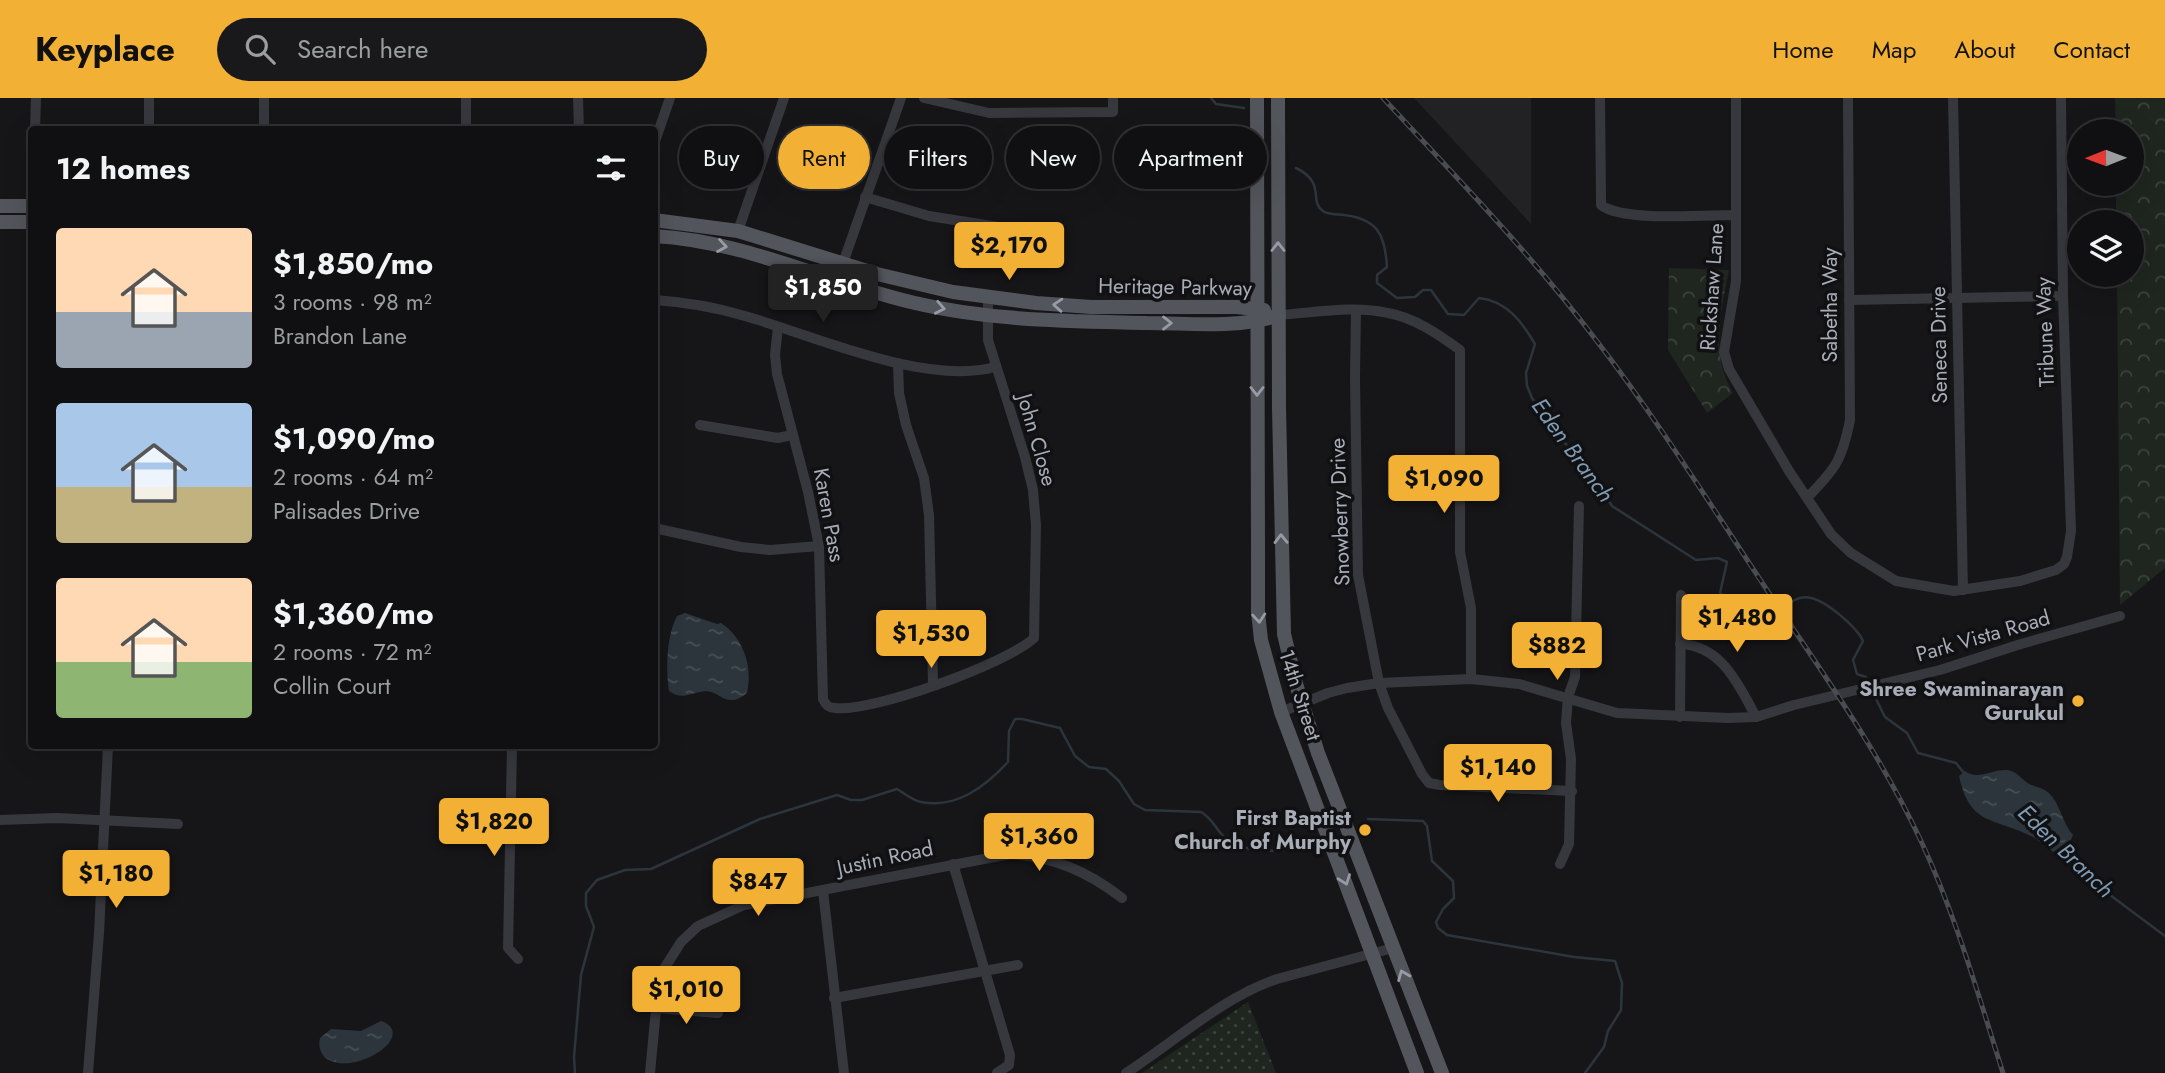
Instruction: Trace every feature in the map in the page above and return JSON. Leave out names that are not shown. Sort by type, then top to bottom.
[{"type":"main road","name":"14th Street","points":[[1257,98],[1258,611],[1262,639],[1281,712],[1417,1073]]},
{"type":"main road","name":"14th Street","points":[[1278,98],[1281,584],[1284,634],[1318,753],[1442,1073]]},
{"type":"main road","points":[[0,206],[28,206]]},
{"type":"main road","name":"Heritage Parkway","points":[[658,220],[738,231],[921,286],[1091,314]]},
{"type":"main road","points":[[0,222],[28,222]]},
{"type":"main road","name":"Heritage Parkway","points":[[658,236],[733,247],[882,295],[948,310],[987,315],[1279,315]]},
{"type":"street","points":[[35,126],[36,98]]},
{"type":"street","points":[[149,98],[149,126]]},
{"type":"street","points":[[264,98],[264,126]]},
{"type":"street","points":[[466,98],[466,126]]},
{"type":"street","points":[[578,98],[579,126]]},
{"type":"street","points":[[658,132],[670,98]]},
{"type":"street","points":[[738,231],[784,98]]},
{"type":"street","points":[[843,263],[901,98]]},
{"type":"street","points":[[923,98],[989,113],[1114,112],[1113,98]]},
{"type":"street","points":[[1600,98],[1601,205],[1608,211],[1639,216],[1736,215]]},
{"type":"street","name":"Rickshaw Lane","points":[[1736,98],[1736,281],[1725,360],[1789,471],[1832,534],[1851,553],[1896,581],[1963,590],[2020,581],[2056,570],[2064,564]]},
{"type":"street","name":"Sabetha Way","points":[[1808,498],[1834,470],[1844,451],[1850,420],[1848,98]]},
{"type":"street","name":"Seneca Drive","points":[[1953,98],[1963,590]]},
{"type":"street","name":"Tribune Way","points":[[2062,98],[2063,296],[2071,531],[2064,564]]},
{"type":"street","points":[[865,197],[929,216],[1018,230]]},
{"type":"street","points":[[1849,300],[2063,296]]},
{"type":"street","name":"John Close","points":[[933,685],[992,664],[1034,638],[1034,490],[988,340],[988,297]]},
{"type":"street","points":[[658,301],[719,309],[898,363],[950,372],[970,372],[995,367]]},
{"type":"street","points":[[1279,315],[1356,310],[1388,313],[1432,329],[1460,350],[1460,552],[1471,608],[1471,679]]},
{"type":"street","name":"Snowberry Drive","points":[[1356,310],[1358,575],[1379,682],[1388,708],[1422,774],[1430,783],[1572,791]]},
{"type":"street","name":"Karen Pass","points":[[778,327],[775,343],[777,374],[819,545],[825,704],[833,709],[864,705],[933,685]]},
{"type":"street","points":[[898,363],[899,393],[923,478],[929,515],[933,685]]},
{"type":"street","points":[[700,425],[778,438],[792,435]]},
{"type":"street","points":[[1560,864],[1569,844],[1572,791],[1566,723],[1575,677],[1579,506]]},
{"type":"street","points":[[658,529],[741,547],[770,550],[819,545]]},
{"type":"street","points":[[1680,716],[1681,595]]},
{"type":"street","name":"Park Vista Road","points":[[1281,712],[1328,693],[1379,682],[1471,679],[1519,684],[1617,713],[1756,717],[1794,705],[1940,670],[2120,616]]},
{"type":"street","points":[[1680,644],[1695,646],[1728,667],[1756,717]]},
{"type":"street","points":[[88,1073],[106,819],[108,749]]},
{"type":"street","points":[[512,749],[508,948],[517,959]]},
{"type":"street","points":[[0,820],[106,819],[178,824]]},
{"type":"street","name":"Justin Road","points":[[650,1073],[658,988],[663,972],[681,942],[698,926],[744,905],[1010,854],[1057,861],[1101,881],[1122,898]]},
{"type":"street","points":[[953,864],[1010,1063],[997,1073]]},
{"type":"street","points":[[823,891],[844,1073]]},
{"type":"street","points":[[1126,1073],[1249,990],[1277,979],[1393,948]]},
{"type":"street","points":[[834,998],[1018,965]]},
{"type":"street","points":[[656,1008],[718,1013]]},
{"type":"shaded area","points":[[1414,98],[1531,98],[1531,224]]},
{"type":"green space","points":[[2115,98],[2165,98],[2165,568],[2120,605],[2117,287],[2144,287],[2144,210],[2116,210],[2116,196],[2144,196],[2144,119],[2116,119]]},
{"type":"green space","points":[[1669,268],[1729,270],[1719,332],[1722,363],[1733,393],[1707,413],[1668,350]]},
{"type":"green space","points":[[1248,1002],[1276,1073],[1142,1073]]},
{"type":"water","points":[[685,613],[721,623],[736,637],[745,654],[749,674],[747,693],[740,698],[729,700],[706,691],[683,696],[669,691],[669,643],[677,616]]},
{"type":"water","points":[[2001,770],[2010,771],[2049,793],[2073,835],[2064,855],[2058,856],[2031,836],[1985,818],[1977,812],[1964,792],[1959,776],[1965,771],[1980,775]]},
{"type":"water","points":[[381,1021],[390,1027],[393,1034],[389,1043],[370,1057],[344,1063],[331,1061],[321,1052],[320,1038],[331,1029],[361,1031]]},
{"type":"waterway","name":"Eden Branch","points":[[1211,98],[1216,104],[1244,108]]},
{"type":"waterway","name":"Eden Branch","points":[[1296,168],[1311,180],[1317,202],[1323,211],[1365,220],[1378,230],[1387,267],[1377,275],[1377,283],[1397,298],[1415,297],[1423,290],[1431,290],[1448,314],[1464,315],[1479,298],[1498,303],[1513,314],[1535,344],[1526,373],[1532,398],[1576,458],[1592,474],[1612,506],[1696,560],[1718,558],[1727,562],[1720,593],[1732,602],[1745,608],[1773,609]]},
{"type":"waterway","name":"Eden Branch","points":[[1784,605],[1807,597],[1825,604],[1840,615],[1863,641],[1853,660],[1857,674],[1866,677]]},
{"type":"waterway","name":"Eden Branch","points":[[1874,695],[1885,717],[1907,733],[1918,753],[1956,763],[1964,773]]},
{"type":"waterway","points":[[575,1073],[581,975],[594,927],[586,906],[586,893],[597,880],[625,870],[651,869],[760,819],[837,795],[851,800],[862,800],[897,789],[921,802],[958,799],[990,780],[1008,762],[1009,731],[1015,719],[1060,728],[1075,756],[1089,767],[1106,769],[1119,781],[1134,804],[1145,810],[1201,812],[1224,837],[1251,849],[1286,850],[1304,844]]},
{"type":"waterway","points":[[1368,819],[1423,821],[1427,826],[1432,861],[1453,881],[1454,898],[1443,909],[1436,922],[1438,928],[1447,935],[1574,957],[1615,961],[1622,983],[1621,1010],[1608,1031],[1604,1047],[1585,1073]]},
{"type":"waterway","name":"Eden Branch","points":[[2067,847],[2110,895],[2165,936]]},
{"type":"railway","points":[[1383,98],[1519,246],[1619,370],[1848,711],[1887,775],[1934,869],[1966,956],[2003,1073]]},
{"type":"place","name":"Shree Swaminarayan Gurukul","points":[[2078,701]]},
{"type":"place","name":"First Baptist Church of Murphy","points":[[1365,830]]}]
